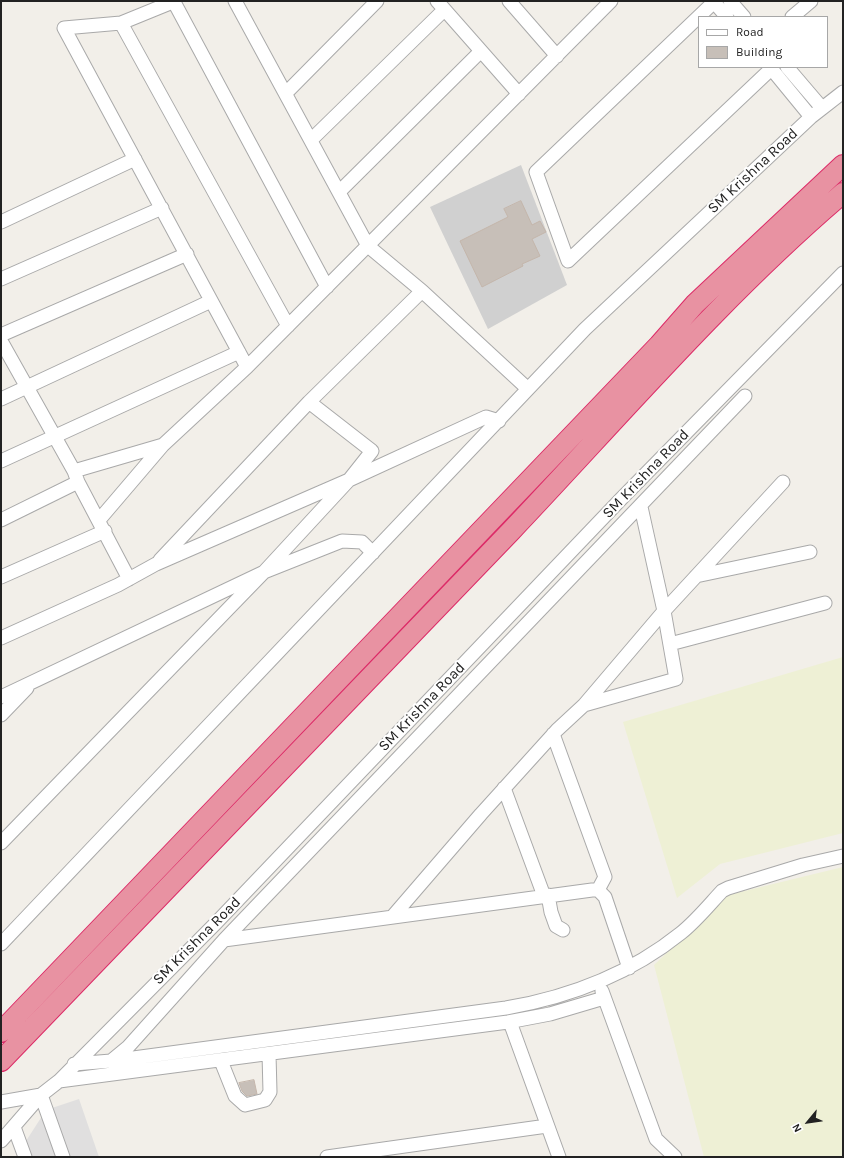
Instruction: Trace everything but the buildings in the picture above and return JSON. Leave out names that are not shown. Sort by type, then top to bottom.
[{"type":"highway","points":[[1,1061],[512,529],[666,350],[695,304],[825,180],[843,165]]},
{"type":"highway","points":[[1,1032],[666,350],[841,194]]},
{"type":"street","points":[[247,367],[64,28],[121,23],[175,1],[327,287]]},
{"type":"street","points":[[235,1],[368,246],[422,291],[528,389]]},
{"type":"street","points":[[286,93],[378,1]]},
{"type":"street","points":[[509,1],[557,56]]},
{"type":"street","points":[[730,1],[743,16]]},
{"type":"street","points":[[793,16],[811,1]]},
{"type":"street","points":[[698,16],[713,2],[726,16]]},
{"type":"street","points":[[1,577],[102,525],[163,446],[247,367],[368,246],[557,56],[606,3]]},
{"type":"street","points":[[311,140],[440,6],[519,94]]},
{"type":"street","points":[[698,16],[536,172],[568,261],[770,68],[811,117]]},
{"type":"street","points":[[121,23],[288,326]]},
{"type":"street","points":[[339,192],[480,52]]},
{"type":"street","points":[[788,68],[822,108]]},
{"type":"street","name":"SM Krishna Road","points":[[1,944],[585,329],[811,117],[843,92]]},
{"type":"street","points":[[1,222],[135,159]]},
{"type":"street","points":[[1,279],[162,208]]},
{"type":"street","points":[[1,335],[187,254]]},
{"type":"street","name":"SM Krishna Road","points":[[1,1142],[41,1095],[59,1081],[74,1064],[215,924],[621,499],[843,273]]},
{"type":"street","points":[[156,564],[309,402],[422,291]]},
{"type":"street","points":[[1,399],[212,301]]},
{"type":"street","points":[[1,341],[102,525],[129,579]]},
{"type":"street","points":[[1,461],[239,352]]},
{"type":"street","points":[[111,1061],[128,1046],[224,940],[641,507],[745,396]]},
{"type":"street","points":[[1,843],[264,572],[349,480],[372,450],[309,402]]},
{"type":"street","points":[[1,638],[129,579],[156,564],[349,480],[486,417],[498,421]]},
{"type":"street","points":[[1,520],[76,477],[163,446]]},
{"type":"street","points":[[393,916],[504,788],[554,734],[584,705],[664,611],[782,482]]},
{"type":"street","points":[[584,705],[676,680],[664,611],[641,507]]},
{"type":"street","points":[[1,697],[264,572],[342,541],[362,542],[373,553]]},
{"type":"street","points":[[696,576],[810,552]]},
{"type":"street","points":[[670,644],[825,603]]},
{"type":"street","points":[[1,715],[31,684]]},
{"type":"street","points":[[554,734],[605,877],[598,890]]},
{"type":"street","points":[[504,788],[546,896],[556,926],[564,930]]},
{"type":"street","points":[[74,1064],[111,1061],[506,1008],[546,1000],[582,989],[642,961],[682,932],[722,892],[728,888],[803,865],[843,856]]},
{"type":"street","points":[[224,940],[393,916],[598,890]]},
{"type":"street","points":[[598,890],[605,898],[629,968]]},
{"type":"street","points":[[598,982],[656,1139],[675,1157]]},
{"type":"street","points":[[59,1081],[510,1022],[550,1014],[604,998]]},
{"type":"street","points":[[510,1022],[558,1157]]},
{"type":"street","points":[[221,1061],[235,1096],[245,1104],[265,1100],[270,1092],[269,1054]]},
{"type":"street","points":[[1,1102],[41,1095],[63,1157]]},
{"type":"street","points":[[327,1157],[547,1126]]},
{"type":"street","points":[[14,1127],[25,1157]]},
{"type":"shaded area","points":[[521,165],[567,285],[488,329],[430,207]]},
{"type":"shaded area","points":[[79,1099],[99,1157],[31,1157],[26,1141],[46,1110]]},
{"type":"green space","points":[[843,657],[843,833],[720,864],[677,898],[623,722]]},
{"type":"green space","points":[[843,867],[843,1157],[704,1157],[654,965],[728,895]]}]
